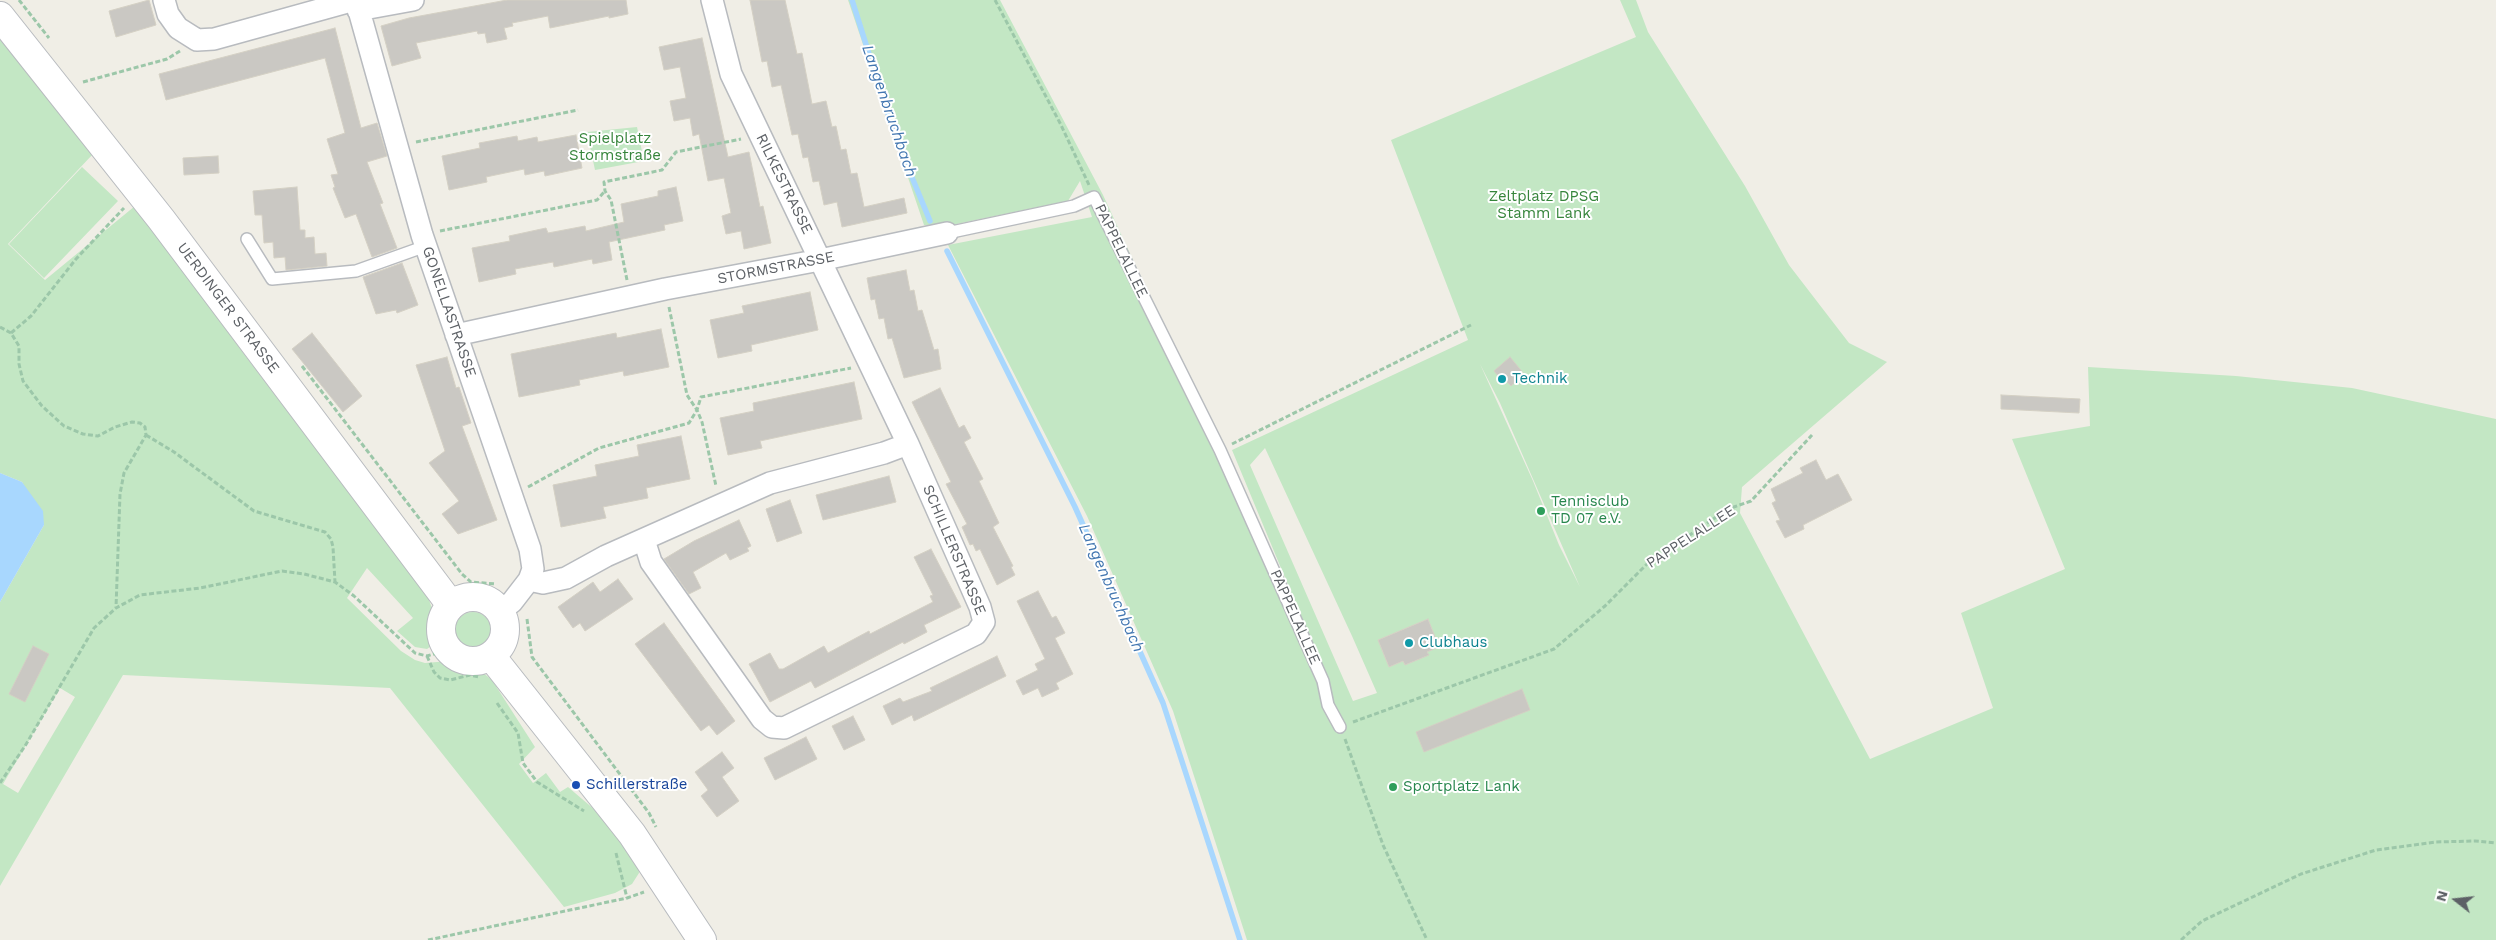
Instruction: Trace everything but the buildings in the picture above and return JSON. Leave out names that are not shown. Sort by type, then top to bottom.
[{"type":"street","points":[[164,0],[168,14],[178,28],[198,40],[214,39],[356,3],[413,0]]},
{"type":"street","name":"RILKESTRASSE","points":[[712,0],[731,74],[908,444]]},
{"type":"street","name":"GONELLASTRASSE","points":[[356,3],[424,240],[531,554],[532,569],[529,580]]},
{"type":"street","name":"UERDINGER STRASSE","points":[[0,16],[161,219],[451,605]]},
{"type":"street","name":"STORMSTRASSE","points":[[456,335],[665,289],[820,260],[947,233]]},
{"type":"street","points":[[500,611],[512,602],[529,580],[543,583],[566,578],[644,540],[770,483],[884,453],[908,444]]},
{"type":"street","name":"SCHILLERSTRASSE","points":[[644,540],[651,562],[762,719],[772,727],[784,728],[976,634],[982,628],[983,615],[980,607],[908,444]]},
{"type":"street","points":[[477,597],[492,603],[500,611],[505,622],[505,635],[500,647],[492,656],[480,661],[468,662],[437,653],[442,639],[440,626],[444,615],[451,605],[461,599],[477,597]]},
{"type":"street","points":[[492,656],[632,834],[702,940]]},
{"type":"lane","name":"STORMSTRASSE","points":[[947,233],[1074,206],[1094,197]]},
{"type":"lane","name":"PAPPELALLEE","points":[[1094,197],[1220,450],[1323,680],[1328,705],[1340,727]]},
{"type":"lane","points":[[247,239],[272,279],[356,271],[424,240]]},
{"type":"path","name":"PAPPELALLEE","points":[[995,0],[1061,125],[1094,197]]},
{"type":"path","points":[[83,82],[166,59],[198,40]]},
{"type":"path","points":[[396,146],[578,110]]},
{"type":"path","points":[[631,297],[611,200],[605,191],[604,182],[662,170],[676,152],[760,135]]},
{"type":"path","points":[[424,240],[597,200],[605,191]]},
{"type":"path","points":[[11,333],[31,316],[76,259],[126,206],[121,200]]},
{"type":"path","points":[[665,289],[687,395],[698,410],[702,422],[720,505]]},
{"type":"path","points":[[1220,450],[1471,325]]},
{"type":"path","points":[[0,327],[11,333],[20,346],[19,364],[24,381],[42,406],[64,426],[83,434],[98,436],[115,427],[132,422],[140,423],[145,427],[146,435],[124,473],[120,494],[116,608]]},
{"type":"path","points":[[296,358],[462,574],[471,582],[496,584]]},
{"type":"path","points":[[511,493],[536,483],[599,448],[689,423],[698,410],[701,397],[870,364]]},
{"type":"path","points":[[146,435],[174,452],[254,511],[325,532],[331,539],[333,548],[335,582]]},
{"type":"path","name":"PAPPELALLEE","points":[[1340,727],[1554,649],[1605,606],[1648,564],[1728,509],[1751,501],[1812,435]]},
{"type":"path","points":[[0,783],[25,746],[94,628],[116,608],[140,595],[200,588],[282,571],[304,574],[335,582],[354,596],[415,653],[437,653],[434,672],[440,678],[450,680],[470,675],[478,677],[483,684]]},
{"type":"path","points":[[527,619],[532,658]]},
{"type":"path","points":[[493,698],[518,733],[523,763],[537,782],[590,815]]},
{"type":"path","points":[[1340,727],[1383,846],[1427,940]]},
{"type":"path","points":[[2181,940],[2202,920],[2300,874],[2376,850],[2436,842],[2475,841],[2496,843]]},
{"type":"path","points":[[428,940],[627,898],[614,846]]},
{"type":"green space","name":"Zeltplatz DPSG Stamm Lank","points":[[848,0],[1000,0],[1103,195],[1332,691],[1232,450],[1468,340],[1391,140],[1636,37],[1620,0],[1636,0],[1648,32],[1745,186],[1789,265],[1849,343],[1887,362],[1742,487],[1740,513],[1870,759],[1993,708],[1961,613],[2065,569],[2012,439],[2090,426],[2088,367],[2236,376],[2352,388],[2496,419],[2496,940],[1247,940],[1173,711],[1087,516],[948,245],[1092,217],[1080,181],[1068,201],[942,227],[924,225]],"holes":[[[1480,364],[1500,403],[1580,587],[1559,545],[1533,481]],[[1265,448],[1377,693],[1353,701],[1250,465]],[[1428,619],[1439,647],[1427,652],[1428,655],[1405,665],[1403,661],[1389,667],[1378,640]]]},
{"type":"green space","points":[[0,37],[93,154],[8,244],[45,280],[135,206],[247,358],[428,597],[436,620],[435,643],[427,649],[415,647],[397,631],[413,618],[367,568],[347,598],[401,651],[415,660],[425,663],[450,661],[482,672],[492,680],[535,747],[519,764],[533,783],[546,773],[560,792],[568,787],[602,816],[638,864],[639,873],[632,884],[615,893],[564,907],[390,688],[123,675],[0,886],[0,602],[44,525],[22,482],[0,473]],"holes":[[[60,688],[75,697],[18,793],[3,784]]]},
{"type":"green space","name":"Spielplatz Stormstraße","points":[[637,127],[644,161],[595,170],[587,132]]},
{"type":"green space","points":[[82,167],[118,201],[44,278],[9,244]]},
{"type":"green space","points":[[473,612],[486,617],[491,630],[486,643],[473,648],[460,643],[455,630],[460,617]]},
{"type":"water","points":[[0,473],[22,482],[43,511],[44,525],[0,602]]},
{"type":"waterway","name":"Langenbruchbach","points":[[852,0],[895,136],[930,221]]},
{"type":"waterway","name":"Langenbruchbach","points":[[947,251],[1075,507],[1163,703],[1240,940]]},
{"type":"place","name":"Technik","points":[[1502,379]]},
{"type":"place","name":"Tennisclub TD 07 e.V.","points":[[1541,511]]},
{"type":"place","name":"Clubhaus","points":[[1409,643]]},
{"type":"place","name":"Schillerstraße","points":[[576,785]]},
{"type":"place","name":"Sportplatz Lank","points":[[1393,787]]}]
